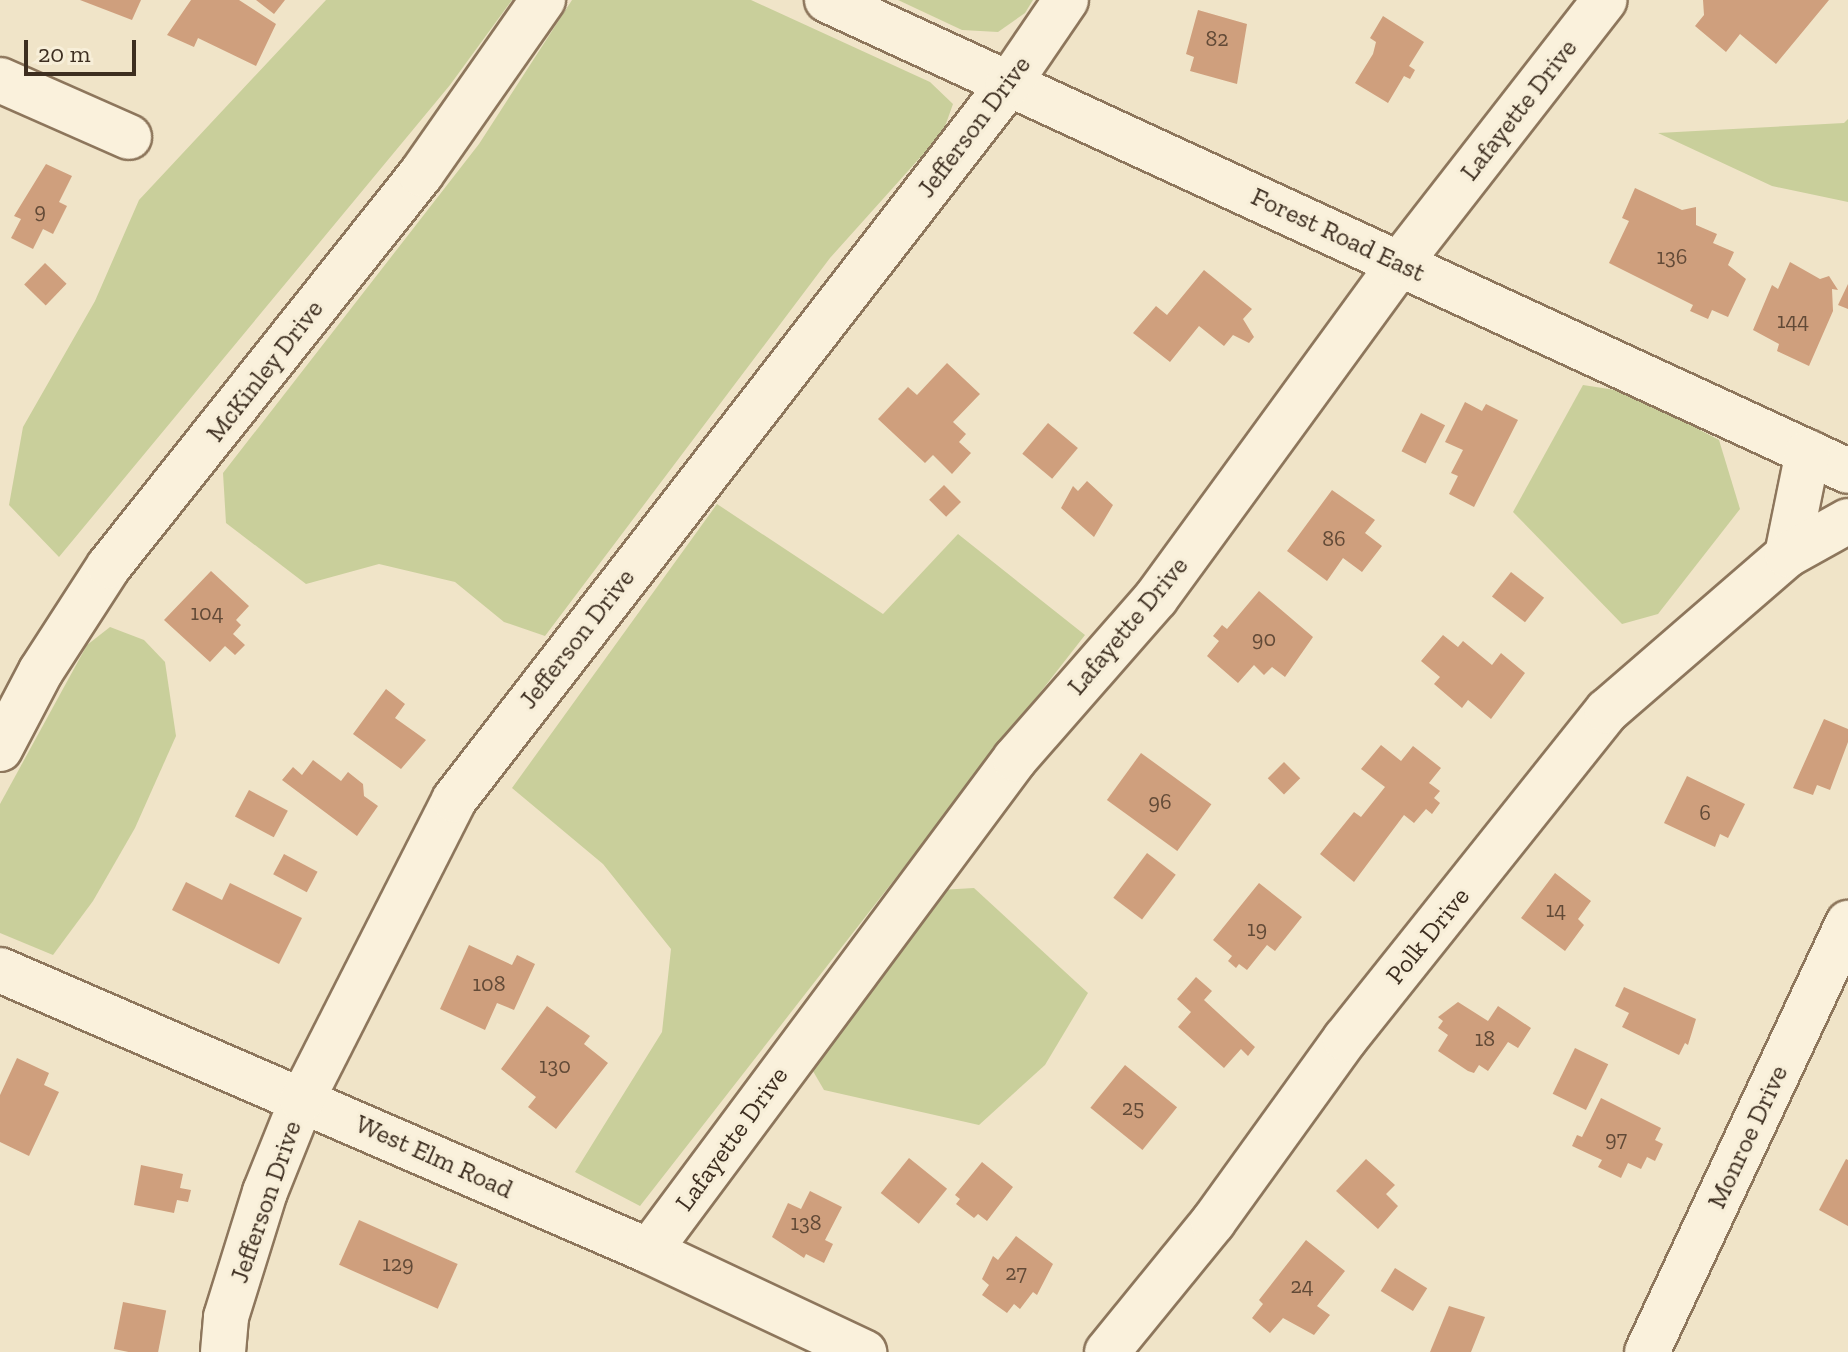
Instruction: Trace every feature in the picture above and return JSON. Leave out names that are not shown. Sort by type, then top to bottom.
[{"type":"street","name":"McKinley Drive","points":[[0,749],[41,671],[109,566],[421,174],[543,0]]},
{"type":"street","name":"Forest Road East","points":[[827,0],[1848,471]]},
{"type":"street","name":"Jefferson Drive","points":[[223,1352],[226,1317],[265,1192],[302,1100],[454,800],[1008,85],[1066,0]]},
{"type":"street","name":"Lafayette Drive","points":[[649,1251],[1015,759],[1156,598],[1400,263],[1605,0]]},
{"type":"street","points":[[0,80],[129,137]]},
{"type":"street","points":[[1787,555],[1808,452]]},
{"type":"street","name":"Polk Drive","points":[[1107,1352],[1213,1222],[1345,1039],[1607,711],[1787,555],[1848,521]]},
{"type":"street","name":"Monroe Drive","points":[[1647,1352],[1848,923]]},
{"type":"street","name":"West Elm Road","points":[[0,970],[649,1251],[864,1352]]},
{"type":"green space","points":[[326,0],[512,0],[450,85],[59,557],[9,505],[23,427],[95,301],[139,200]]},
{"type":"green space","points":[[572,0],[751,0],[930,82],[953,104],[943,132],[830,258],[545,636],[504,622],[455,582],[379,564],[306,584],[226,523],[223,473],[479,144]]},
{"type":"green space","points":[[898,0],[1033,0],[1025,13],[998,32],[962,30]]},
{"type":"green space","points":[[1848,119],[1848,202],[1772,186],[1658,133],[1844,123]]},
{"type":"green space","points":[[1583,385],[1628,392],[1719,440],[1740,509],[1658,614],[1622,624],[1513,512]]},
{"type":"green space","points":[[717,504],[883,614],[958,534],[1085,635],[640,1206],[575,1172],[662,1032],[671,949],[603,864],[512,788]]},
{"type":"green space","points":[[110,627],[144,640],[165,662],[176,736],[135,828],[93,901],[53,955],[0,933],[0,804],[87,645]]},
{"type":"green space","points":[[974,888],[1088,993],[1045,1065],[979,1125],[824,1090],[810,1066],[940,890]]},
{"type":"building","points":[[80,0],[141,0],[132,20]]},
{"type":"building","points":[[191,0],[239,0],[276,24],[256,66],[198,38],[194,47],[167,35]]},
{"type":"building","points":[[256,0],[285,0],[274,14]]},
{"type":"building","points":[[1703,0],[1829,0],[1776,64],[1740,34],[1726,52],[1695,26],[1704,15]]},
{"type":"building","points":[[1198,10],[1247,24],[1237,84],[1190,71],[1194,57],[1186,54]]},
{"type":"building","points":[[1383,16],[1424,42],[1409,66],[1415,70],[1410,79],[1404,76],[1388,103],[1355,83],[1373,54],[1376,42],[1370,38]]},
{"type":"building","points":[[46,164],[72,176],[59,202],[67,206],[53,234],[43,229],[33,249],[11,238],[21,219],[14,216]]},
{"type":"building","points":[[1635,188],[1682,210],[1696,207],[1696,225],[1717,234],[1713,243],[1734,252],[1728,265],[1746,279],[1728,317],[1712,310],[1708,319],[1690,311],[1693,305],[1609,263],[1629,221],[1622,218]]},
{"type":"building","points":[[1790,262],[1820,279],[1829,276],[1838,290],[1832,289],[1833,311],[1809,366],[1777,351],[1779,344],[1753,330],[1772,285],[1778,289]]},
{"type":"building","points":[[45,263],[67,284],[46,305],[24,285]]},
{"type":"building","points":[[1204,270],[1252,309],[1243,319],[1254,337],[1249,343],[1233,335],[1224,346],[1199,326],[1170,362],[1133,333],[1156,306],[1167,315]]},
{"type":"building","points":[[1848,284],[1848,309],[1838,305]]},
{"type":"building","points":[[947,363],[980,394],[953,422],[966,434],[959,442],[971,453],[952,474],[933,455],[925,463],[878,419],[908,387],[917,395]]},
{"type":"building","points":[[1465,402],[1482,411],[1486,404],[1518,420],[1474,507],[1449,494],[1458,476],[1451,473],[1463,450],[1445,442]]},
{"type":"building","points":[[1421,413],[1445,425],[1426,464],[1401,451]]},
{"type":"building","points":[[1048,423],[1078,448],[1052,479],[1022,454]]},
{"type":"building","points":[[1087,481],[1113,505],[1094,537],[1061,508],[1073,486],[1078,491]]},
{"type":"building","points":[[944,485],[961,502],[946,517],[929,500]]},
{"type":"building","points":[[1332,490],[1375,520],[1365,533],[1382,546],[1362,572],[1343,558],[1327,581],[1287,551]]},
{"type":"building","points":[[211,571],[249,606],[236,620],[241,625],[233,634],[245,645],[235,655],[225,646],[210,662],[164,620]]},
{"type":"building","points":[[1511,572],[1544,598],[1525,622],[1492,596]]},
{"type":"building","points":[[1259,591],[1313,637],[1285,677],[1272,667],[1264,675],[1254,665],[1238,683],[1207,656],[1219,641],[1213,636],[1222,625],[1227,629]]},
{"type":"building","points":[[1443,635],[1458,647],[1463,641],[1492,665],[1501,653],[1525,673],[1491,719],[1468,700],[1462,708],[1434,684],[1440,677],[1421,661]]},
{"type":"building","points":[[386,689],[405,704],[395,718],[426,740],[401,769],[353,734]]},
{"type":"building","points":[[1824,719],[1848,729],[1848,742],[1830,790],[1817,785],[1813,795],[1793,788]]},
{"type":"building","points":[[1381,745],[1401,761],[1413,746],[1441,768],[1429,783],[1440,791],[1434,798],[1440,803],[1432,814],[1426,809],[1414,823],[1404,815],[1354,882],[1320,854],[1354,812],[1361,817],[1385,787],[1361,769]]},
{"type":"building","points":[[1141,753],[1211,804],[1177,851],[1107,800]]},
{"type":"building","points":[[313,760],[341,781],[348,772],[363,784],[364,796],[378,806],[357,836],[282,780],[293,767],[302,775]]},
{"type":"building","points":[[1284,762],[1300,778],[1284,795],[1268,778]]},
{"type":"building","points":[[1687,776],[1745,804],[1728,838],[1720,834],[1715,847],[1664,823]]},
{"type":"building","points":[[249,790],[288,811],[274,837],[235,816]]},
{"type":"building","points":[[1147,853],[1176,875],[1142,919],[1113,898]]},
{"type":"building","points":[[284,854],[318,872],[307,892],[273,874]]},
{"type":"building","points":[[1555,873],[1591,901],[1578,919],[1584,925],[1565,951],[1521,918]]},
{"type":"building","points":[[186,882],[222,900],[230,883],[302,918],[279,964],[172,910]]},
{"type":"building","points":[[1259,883],[1302,917],[1275,951],[1267,945],[1247,970],[1239,964],[1236,968],[1228,961],[1232,956],[1213,940]]},
{"type":"building","points":[[469,945],[512,965],[517,955],[535,964],[514,1010],[497,1003],[485,1030],[440,1009]]},
{"type":"building","points":[[1196,977],[1212,991],[1204,1000],[1255,1047],[1248,1056],[1241,1049],[1224,1068],[1178,1027],[1191,1012],[1177,999]]},
{"type":"building","points":[[1624,987],[1696,1019],[1688,1045],[1685,1043],[1679,1055],[1622,1027],[1629,1013],[1615,1006]]},
{"type":"building","points":[[1458,1002],[1488,1021],[1498,1006],[1531,1028],[1518,1048],[1508,1042],[1488,1071],[1479,1065],[1474,1073],[1468,1071],[1438,1051],[1448,1035],[1438,1028],[1443,1021],[1438,1017]]},
{"type":"building","points":[[547,1006],[590,1036],[584,1044],[608,1063],[556,1129],[528,1107],[536,1097],[501,1069]]},
{"type":"building","points":[[1575,1048],[1608,1064],[1586,1110],[1553,1094]]},
{"type":"building","points":[[17,1058],[49,1073],[44,1085],[59,1092],[29,1156],[0,1142],[0,1095]]},
{"type":"building","points":[[1125,1065],[1177,1107],[1142,1150],[1090,1108]]},
{"type":"building","points":[[1601,1098],[1661,1128],[1655,1140],[1663,1144],[1655,1161],[1647,1157],[1641,1169],[1628,1163],[1621,1178],[1598,1167],[1602,1160],[1572,1146],[1577,1135],[1582,1137]]},
{"type":"building","points":[[909,1158],[947,1189],[919,1224],[881,1193]]},
{"type":"building","points":[[1366,1159],[1395,1185],[1386,1194],[1398,1206],[1378,1229],[1336,1191]]},
{"type":"building","points":[[1848,1160],[1848,1226],[1819,1210]]},
{"type":"building","points":[[982,1162],[1013,1187],[987,1221],[978,1214],[974,1218],[956,1204],[960,1199],[955,1195]]},
{"type":"building","points":[[141,1165],[183,1174],[180,1188],[191,1190],[188,1202],[177,1200],[174,1213],[134,1205]]},
{"type":"building","points":[[810,1191],[842,1207],[825,1240],[833,1244],[824,1263],[806,1254],[804,1258],[772,1237],[788,1203],[801,1209]]},
{"type":"building","points":[[359,1220],[458,1264],[438,1309],[339,1265]]},
{"type":"building","points":[[1016,1236],[1053,1264],[1037,1295],[1033,1292],[1020,1309],[1014,1304],[1007,1313],[982,1295],[989,1285],[982,1279],[993,1256],[998,1260]]},
{"type":"building","points":[[1306,1240],[1345,1271],[1317,1306],[1330,1315],[1314,1335],[1283,1318],[1270,1333],[1252,1318],[1263,1304],[1259,1300]]},
{"type":"building","points":[[1395,1268],[1427,1288],[1413,1311],[1381,1291]]},
{"type":"building","points":[[123,1302],[166,1310],[158,1352],[114,1349]]},
{"type":"building","points":[[1449,1306],[1485,1317],[1471,1352],[1430,1352]]}]
